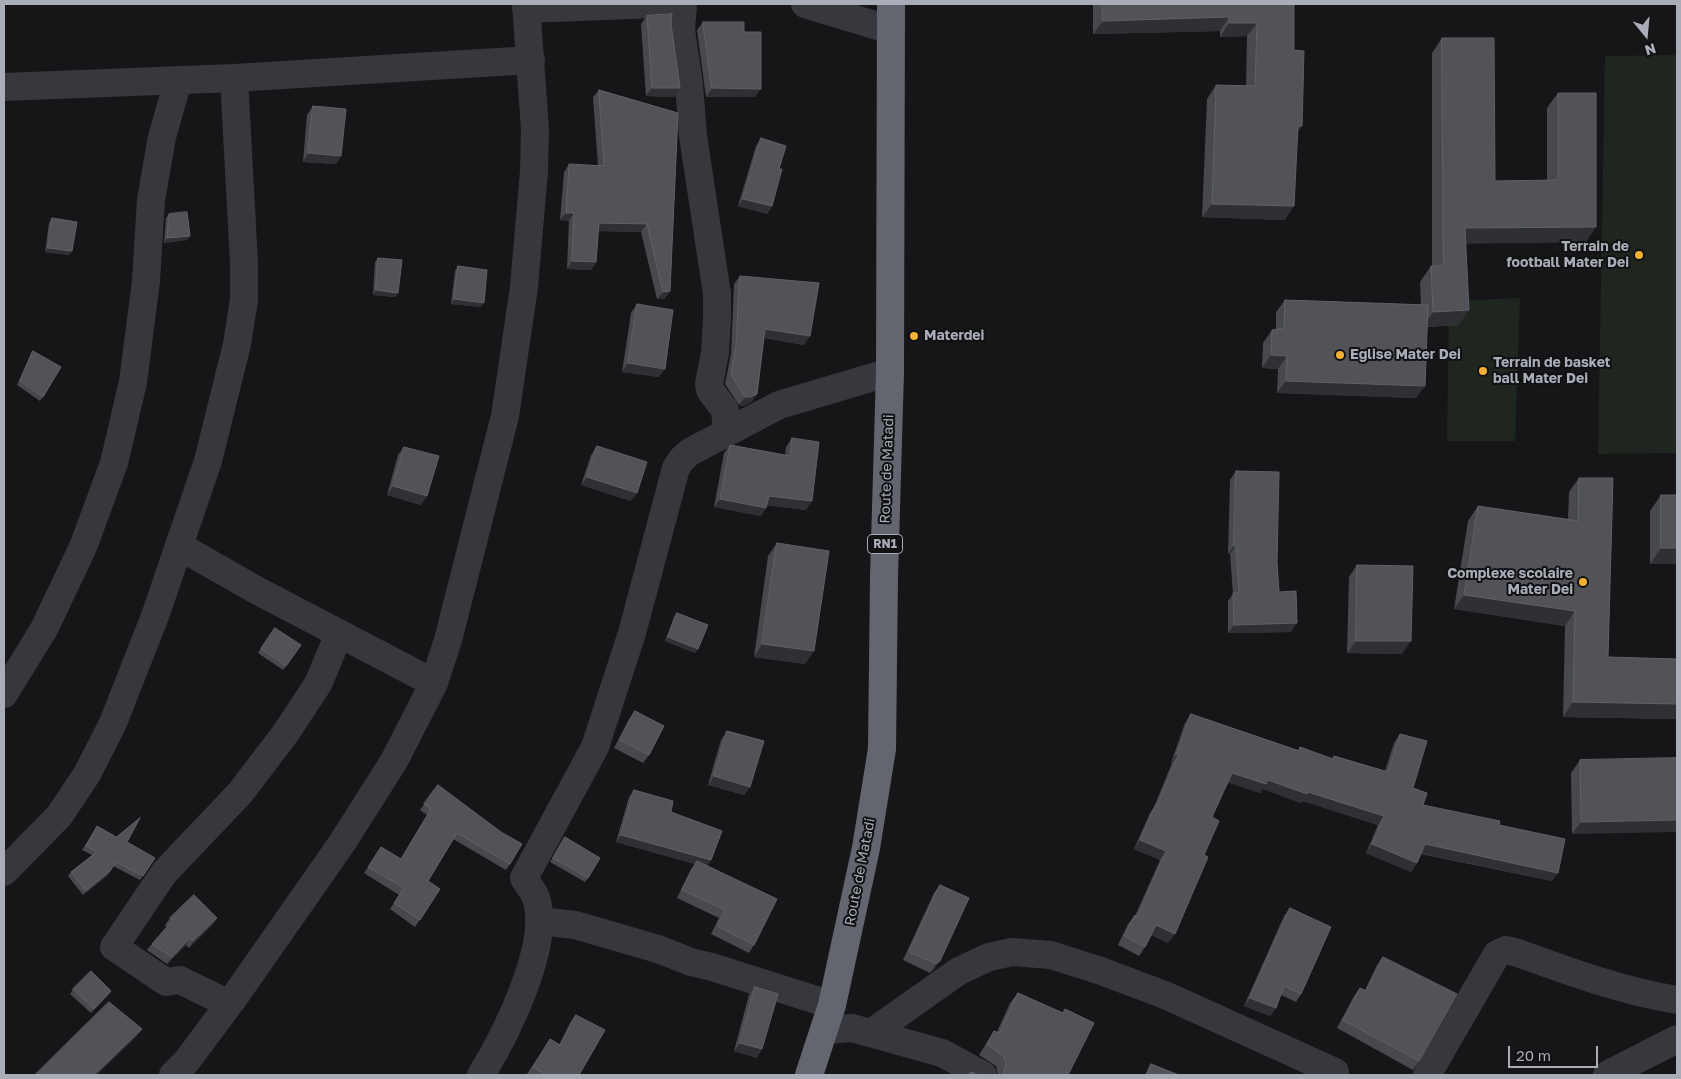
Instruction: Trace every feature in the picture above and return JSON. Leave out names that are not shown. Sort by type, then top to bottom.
[{"type":"highway","name":"Route de Matadi","points":[[809,1075],[832,1005],[866,848],[882,749],[884,577],[890,372],[891,17]]},
{"type":"street","points":[[173,1075],[186,1062],[229,1004],[342,843],[394,761],[434,683],[448,640],[505,416],[524,286],[534,171],[535,129],[526,7],[638,6],[658,4]]},
{"type":"street","points":[[683,4],[681,30],[689,84],[693,136],[717,294],[715,353],[709,384],[710,390],[724,410],[727,432]]},
{"type":"street","points":[[805,4],[891,17]]},
{"type":"street","points":[[4,87],[234,78],[531,60]]},
{"type":"street","points":[[4,872],[59,816],[88,774],[113,723],[155,616],[208,460],[237,344],[244,300],[244,263],[234,78]]},
{"type":"street","points":[[4,694],[44,629],[83,547],[114,463],[133,382],[146,281],[151,200],[162,137],[178,80]]},
{"type":"street","points":[[481,1075],[499,1046],[516,1010],[536,949],[539,921],[536,898],[524,878],[596,747],[632,633],[676,468],[682,458],[690,452],[779,404],[890,372]]},
{"type":"street","points":[[179,546],[258,592],[434,683]]},
{"type":"street","points":[[229,1004],[180,980],[166,982],[114,947],[164,873],[240,793],[285,734],[318,684],[339,634]]},
{"type":"street","points":[[539,921],[575,925],[658,949],[691,962],[832,1005]]},
{"type":"street","points":[[1427,1075],[1497,954],[1506,950],[1586,977],[1651,996],[1677,1000]]},
{"type":"street","points":[[871,1033],[959,971],[989,957],[1012,952],[1050,955],[1101,971],[1165,995],[1335,1072]]},
{"type":"street","points":[[824,1030],[852,1028],[942,1053],[983,1075]]},
{"type":"street","points":[[1607,1075],[1677,1039]]},
{"type":"shaded area","name":"Terrain de football Mater Dei","points":[[1677,55],[1677,453],[1598,454],[1605,56]]},
{"type":"shaded area","name":"Terrain de basket ball Mater Dei","points":[[1520,298],[1515,441],[1447,441],[1449,301]]},
{"type":"building","points":[[1102,4],[1294,4],[1294,50],[1304,51],[1302,126],[1298,126],[1294,206],[1212,204],[1216,85],[1255,86],[1257,23],[1229,23],[1229,17],[1103,21]]},
{"type":"building","points":[[672,14],[671,24],[680,88],[652,88],[647,16]]},
{"type":"building","points":[[703,22],[744,22],[744,32],[761,32],[761,89],[712,88]]},
{"type":"building","points":[[1442,38],[1494,38],[1495,181],[1558,180],[1558,93],[1596,93],[1596,227],[1465,228],[1469,310],[1433,312],[1431,266],[1443,266]]},
{"type":"building","points":[[599,90],[678,113],[670,291],[663,292],[647,224],[599,223],[596,262],[572,261],[574,213],[566,213],[569,164],[604,166]]},
{"type":"building","points":[[313,106],[346,109],[341,156],[308,153]]},
{"type":"building","points":[[761,138],[786,146],[779,169],[782,169],[772,206],[743,199]]},
{"type":"building","points":[[187,212],[190,236],[167,238],[169,214]]},
{"type":"building","points":[[52,218],[77,222],[72,251],[48,248]]},
{"type":"building","points":[[378,258],[402,260],[398,293],[376,290]]},
{"type":"building","points":[[458,266],[487,270],[484,303],[454,299]]},
{"type":"building","points":[[740,276],[819,283],[810,336],[765,329],[757,394],[750,397],[745,397],[731,375],[736,346]]},
{"type":"building","name":"Eglise Mater Dei","points":[[1285,300],[1428,305],[1425,386],[1286,381],[1287,356],[1271,355],[1272,330],[1284,328]]},
{"type":"building","points":[[637,304],[673,310],[665,369],[628,363]]},
{"type":"building","points":[[33,351],[61,367],[43,397],[20,381]]},
{"type":"building","points":[[792,438],[819,442],[812,501],[769,496],[766,508],[720,499],[730,445],[790,456]]},
{"type":"building","points":[[597,446],[647,462],[637,493],[587,477]]},
{"type":"building","points":[[404,447],[439,456],[427,496],[393,486]]},
{"type":"building","points":[[1236,471],[1279,472],[1277,562],[1279,592],[1296,591],[1297,623],[1234,625],[1233,593],[1239,593],[1236,546],[1234,546]]},
{"type":"building","points":[[1579,478],[1613,478],[1608,657],[1677,659],[1677,704],[1573,702],[1575,611],[1464,595],[1478,506],[1578,521]]},
{"type":"building","points":[[1661,495],[1677,495],[1677,548],[1661,548]]},
{"type":"building","points":[[777,543],[829,551],[814,651],[762,644]]},
{"type":"building","points":[[1357,565],[1413,566],[1411,641],[1356,641]]},
{"type":"building","points":[[677,613],[708,625],[698,649],[668,637]]},
{"type":"building","points":[[275,628],[301,645],[286,666],[261,649]]},
{"type":"building","points":[[635,711],[664,726],[649,755],[620,740]]},
{"type":"building","points":[[1191,714],[1299,751],[1300,747],[1333,759],[1334,756],[1388,772],[1400,734],[1427,741],[1413,788],[1427,793],[1423,805],[1500,821],[1499,825],[1565,839],[1558,873],[1425,844],[1417,863],[1372,844],[1384,816],[1308,792],[1307,794],[1268,780],[1266,784],[1232,773],[1212,817],[1219,821],[1204,855],[1208,857],[1175,934],[1156,925],[1145,947],[1124,936],[1135,915],[1137,917],[1166,851],[1140,840],[1178,755]]},
{"type":"building","points":[[727,731],[764,741],[750,787],[714,776]]},
{"type":"building","points":[[1677,758],[1677,820],[1581,822],[1580,760]]},
{"type":"building","points":[[438,785],[501,832],[522,844],[510,864],[457,833],[428,881],[440,889],[420,920],[394,903],[404,888],[368,867],[381,847],[401,859],[431,809],[424,804]]},
{"type":"building","points":[[634,790],[673,801],[671,812],[722,831],[711,860],[621,835]]},
{"type":"building","points":[[140,818],[127,842],[155,858],[143,876],[116,862],[110,871],[86,891],[71,872],[97,852],[86,846],[97,826],[116,837]]},
{"type":"building","points":[[565,837],[600,858],[588,878],[553,858]]},
{"type":"building","points":[[697,861],[777,899],[754,945],[717,926],[725,910],[682,890]]},
{"type":"building","points":[[940,885],[969,898],[940,961],[936,964],[909,952]]},
{"type":"building","points":[[194,895],[217,918],[193,941],[190,938],[172,957],[152,944],[173,920],[170,918]]},
{"type":"building","points":[[1290,908],[1331,927],[1301,994],[1284,986],[1276,1008],[1250,998]]},
{"type":"building","points":[[1383,957],[1457,994],[1419,1061],[1343,1020],[1360,988],[1366,991]]},
{"type":"building","points":[[91,971],[111,991],[94,1009],[73,989]]},
{"type":"building","points":[[755,987],[778,994],[762,1049],[740,1043]]},
{"type":"building","points":[[1018,993],[1063,1013],[1065,1009],[1094,1023],[1068,1075],[1001,1075],[1004,1072],[1006,1063],[1003,1056],[987,1044],[994,1031],[999,1033]]},
{"type":"building","points":[[109,1002],[142,1029],[94,1075],[35,1075]]},
{"type":"building","points":[[576,1015],[605,1030],[579,1075],[546,1075],[533,1067],[550,1039],[560,1045]]},
{"type":"building","points":[[1151,1064],[1179,1075],[1147,1075]]},
{"type":"place","name":"Terrain de football Mater Dei","points":[[1639,255]]},
{"type":"place","name":"Materdei","points":[[914,336]]},
{"type":"place","name":"Eglise Mater Dei","points":[[1340,355]]},
{"type":"place","name":"Terrain de basket ball Mater Dei","points":[[1483,371]]},
{"type":"place","name":"Complexe scolaire Mater Dei","points":[[1583,582]]}]
